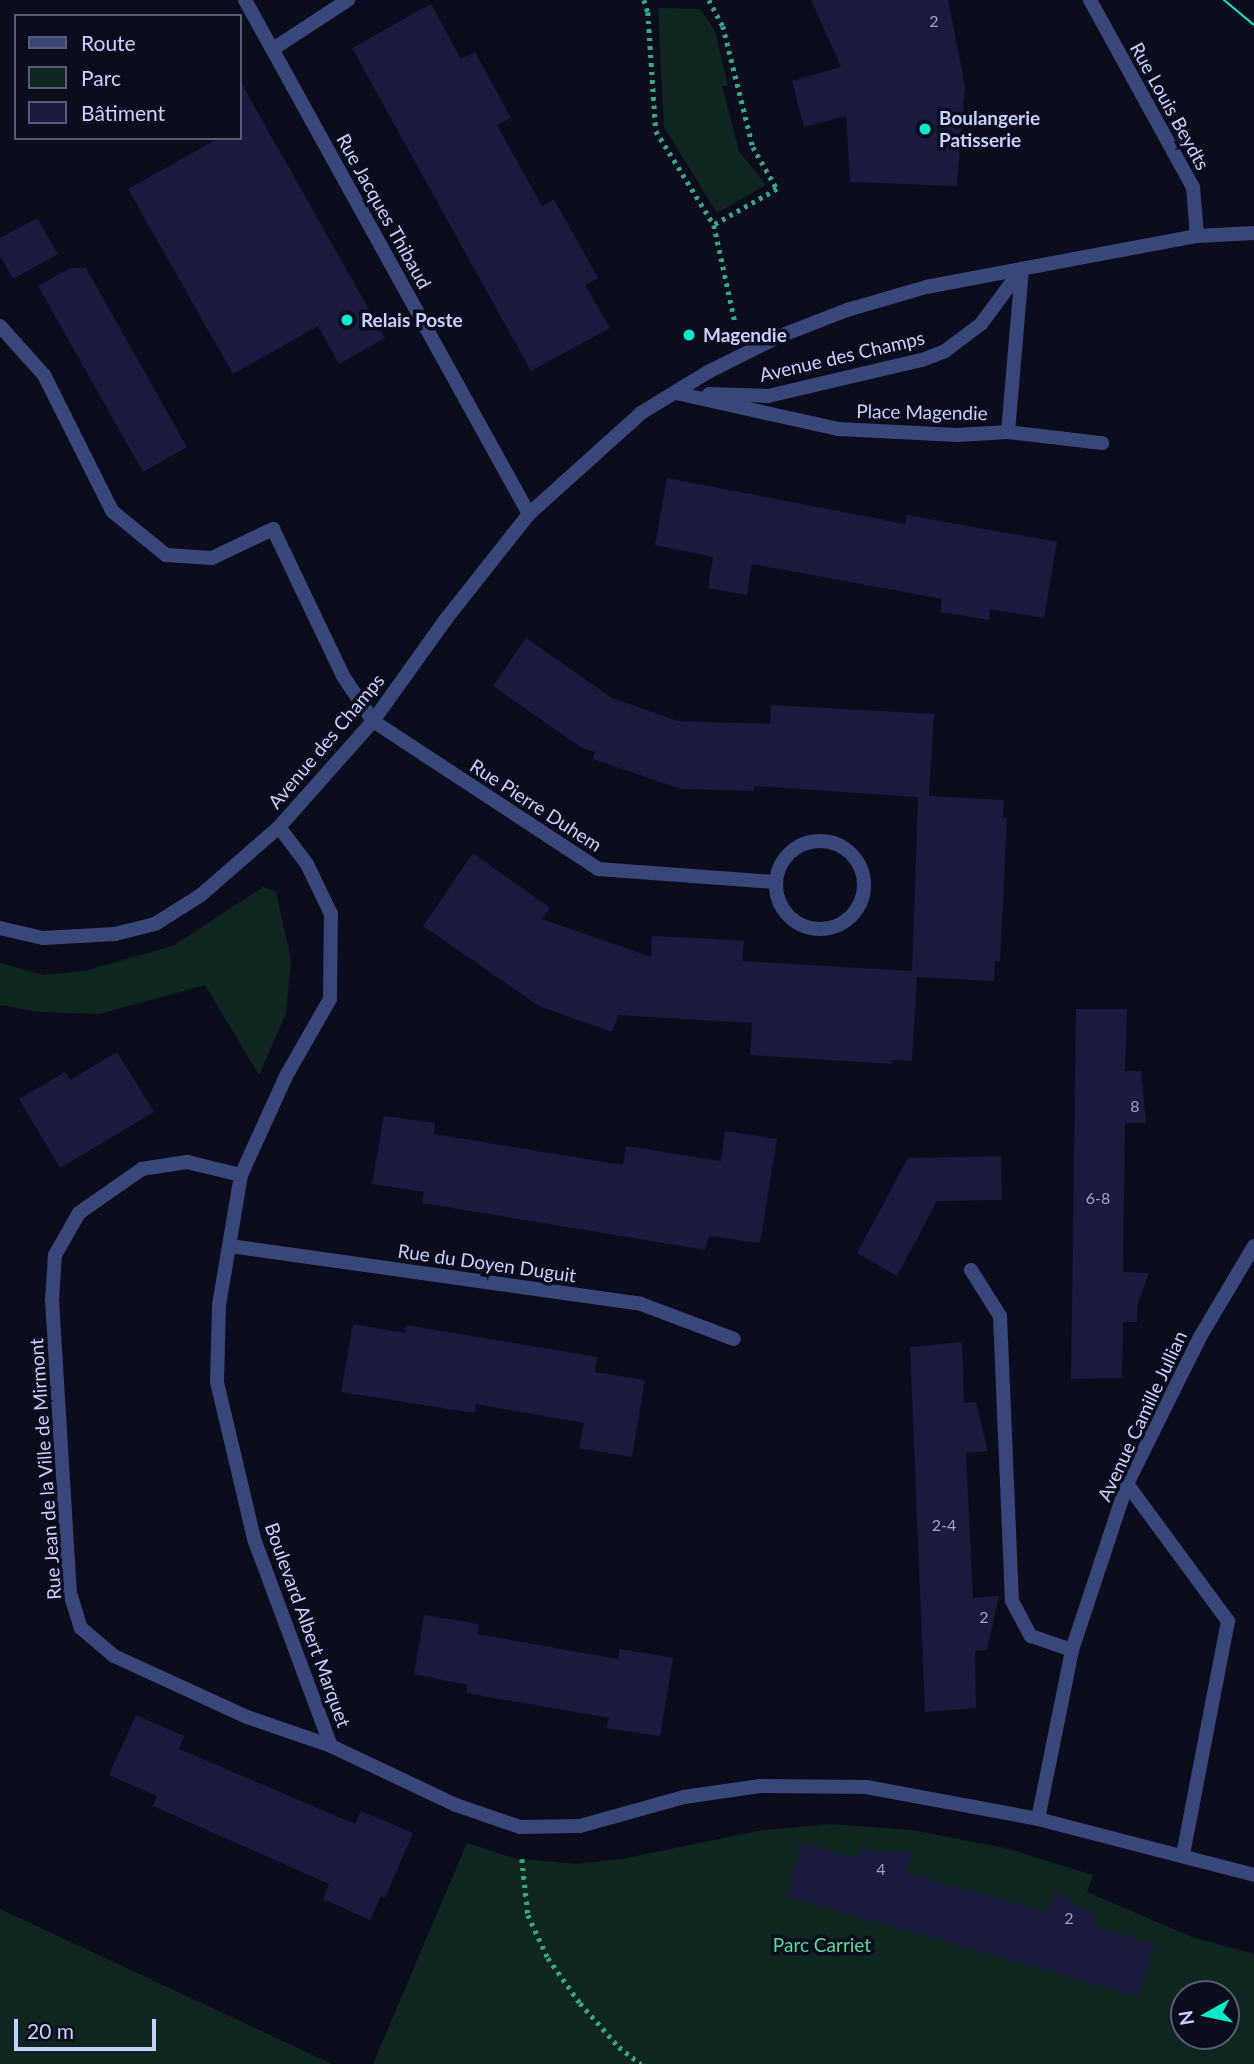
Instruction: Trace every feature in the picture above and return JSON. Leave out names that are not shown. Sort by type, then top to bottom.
[{"type":"street","name":"Rue Jacques Thibaud","points":[[245,0],[529,514]]},
{"type":"street","points":[[273,49],[348,0]]},
{"type":"street","name":"Rue Louis Beydts","points":[[1090,0],[1193,187],[1197,236]]},
{"type":"street","name":"Avenue des Champs","points":[[0,928],[43,938],[115,934],[155,924],[201,895],[279,827],[373,721],[446,619],[529,514],[641,413],[749,350],[847,310],[913,291],[1197,236],[1254,233]]},
{"type":"street","name":"Avenue des Champs","points":[[676,393],[768,396],[922,360],[945,351],[981,324],[1022,269]]},
{"type":"street","name":"Place Magendie","points":[[676,393],[839,429],[957,435],[1008,432],[1022,269]]},
{"type":"street","points":[[0,326],[44,375],[112,511],[166,555],[212,558],[273,528],[343,676],[373,721]]},
{"type":"street","points":[[1008,432],[1102,443]]},
{"type":"street","name":"Rue Pierre Duhem","points":[[373,721],[598,869],[776,882]]},
{"type":"street","name":"Boulevard Albert Marquet","points":[[279,827],[307,864],[331,914],[330,999],[286,1076],[241,1175],[219,1305],[217,1382],[254,1539],[331,1746],[456,1805],[520,1827],[580,1826],[684,1797],[760,1786],[866,1787],[1038,1819],[1254,1875]]},
{"type":"street","points":[[814,841],[830,841],[844,847],[855,857],[863,871],[865,886],[856,912],[833,928],[819,930],[805,927],[788,915],[777,896],[776,882],[779,867],[788,854],[814,841]]},
{"type":"street","name":"Rue Jean de la Ville de Mirmont","points":[[241,1175],[187,1162],[142,1169],[79,1213],[55,1255],[52,1300],[70,1593],[80,1628],[114,1656],[247,1717],[331,1746]]},
{"type":"street","name":"Rue du Doyen Duguit","points":[[230,1246],[641,1304],[734,1339]]},
{"type":"street","name":"Avenue Camille Jullian","points":[[1038,1819],[1072,1650],[1128,1484],[1199,1337],[1254,1246]]},
{"type":"street","points":[[971,1270],[1000,1316],[1012,1601],[1031,1636],[1072,1650]]},
{"type":"street","points":[[1128,1484],[1228,1621],[1183,1855]]},
{"type":"path","points":[[644,0],[648,12],[656,131],[714,225],[732,315],[749,350]]},
{"type":"path","points":[[709,0],[723,26],[753,147],[777,188],[714,225]]},
{"type":"path","points":[[520,1827],[522,1879],[528,1915],[548,1958],[580,2003],[619,2047],[641,2064]]},
{"type":"green space","points":[[658,8],[700,9],[715,31],[728,86],[722,86],[739,151],[766,185],[717,213],[664,127]]},
{"type":"green space","points":[[263,887],[276,892],[291,960],[286,1013],[259,1075],[205,985],[99,1014],[39,1012],[0,1005],[0,963],[43,975],[84,971],[173,946]]},
{"type":"green space","name":"Parc Carriet","points":[[830,1824],[912,1830],[1009,1849],[1093,1875],[1087,1892],[1192,1937],[1254,1954],[1254,2064],[373,2064],[467,1843],[513,1858],[576,1864],[622,1859],[758,1831]]},
{"type":"green space","points":[[0,1909],[332,2064],[0,2064]]},
{"type":"building","points":[[811,0],[948,0],[965,86],[957,186],[850,182],[846,116],[804,127],[792,81],[841,67]]},
{"type":"building","points":[[431,4],[461,59],[475,52],[511,118],[497,125],[542,206],[554,199],[598,278],[585,285],[610,328],[531,371],[352,48]]},
{"type":"building","points":[[242,85],[385,338],[339,364],[318,326],[233,374],[128,189],[215,140],[242,140]]},
{"type":"building","points":[[37,218],[58,254],[13,279],[0,256],[0,238]]},
{"type":"building","points":[[70,268],[86,268],[187,447],[143,472],[38,286]]},
{"type":"building","points":[[667,478],[905,524],[907,515],[1057,542],[1044,618],[990,609],[989,620],[940,612],[942,599],[752,564],[747,595],[708,588],[713,557],[655,545]]},
{"type":"building","points":[[526,638],[612,698],[678,721],[770,724],[771,705],[934,714],[929,796],[1004,800],[1003,818],[1007,818],[1000,962],[995,961],[994,981],[917,977],[912,1061],[892,1060],[892,1064],[750,1055],[752,1023],[618,1015],[612,1032],[539,1006],[423,926],[473,853],[550,908],[542,919],[651,957],[652,936],[698,938],[744,941],[742,961],[912,971],[918,797],[754,786],[754,791],[681,789],[593,759],[595,752],[582,748],[493,686]]},
{"type":"building","points":[[1076,1009],[1127,1009],[1125,1071],[1141,1071],[1146,1123],[1125,1123],[1123,1272],[1149,1273],[1138,1302],[1137,1322],[1123,1322],[1122,1378],[1071,1379]]},
{"type":"building","points":[[117,1052],[154,1112],[60,1168],[19,1099],[65,1072],[70,1080]]},
{"type":"building","points":[[384,1116],[435,1123],[434,1134],[623,1165],[626,1146],[721,1161],[725,1131],[777,1139],[760,1243],[709,1236],[705,1250],[422,1203],[424,1192],[372,1184]]},
{"type":"building","points":[[1001,1156],[1002,1200],[937,1201],[897,1276],[857,1253],[908,1158]]},
{"type":"building","points":[[353,1324],[405,1333],[406,1325],[597,1357],[595,1372],[645,1380],[632,1457],[579,1448],[584,1423],[476,1404],[475,1413],[341,1392]]},
{"type":"building","points":[[962,1342],[964,1403],[976,1402],[988,1451],[966,1453],[973,1598],[999,1596],[987,1650],[975,1651],[976,1708],[925,1712],[910,1347]]},
{"type":"building","points":[[424,1615],[479,1624],[477,1634],[618,1659],[620,1649],[673,1658],[660,1736],[606,1728],[609,1718],[466,1693],[468,1685],[414,1674]]},
{"type":"building","points":[[136,1715],[184,1736],[179,1749],[268,1787],[355,1824],[361,1811],[413,1833],[385,1898],[381,1896],[370,1920],[323,1899],[329,1884],[153,1806],[157,1796],[109,1775]]},
{"type":"building","points":[[802,1843],[859,1859],[863,1847],[879,1852],[913,1851],[906,1873],[1048,1913],[1055,1891],[1078,1907],[1095,1913],[1092,1926],[1154,1944],[1138,1996],[787,1896]]},
{"type":"tram line","points":[[1224,0],[1254,25]]},
{"type":"place","name":"Boulangerie Patisserie","points":[[925,129]]},
{"type":"place","name":"Relais Poste","points":[[347,320]]},
{"type":"place","name":"Magendie","points":[[689,335]]}]
